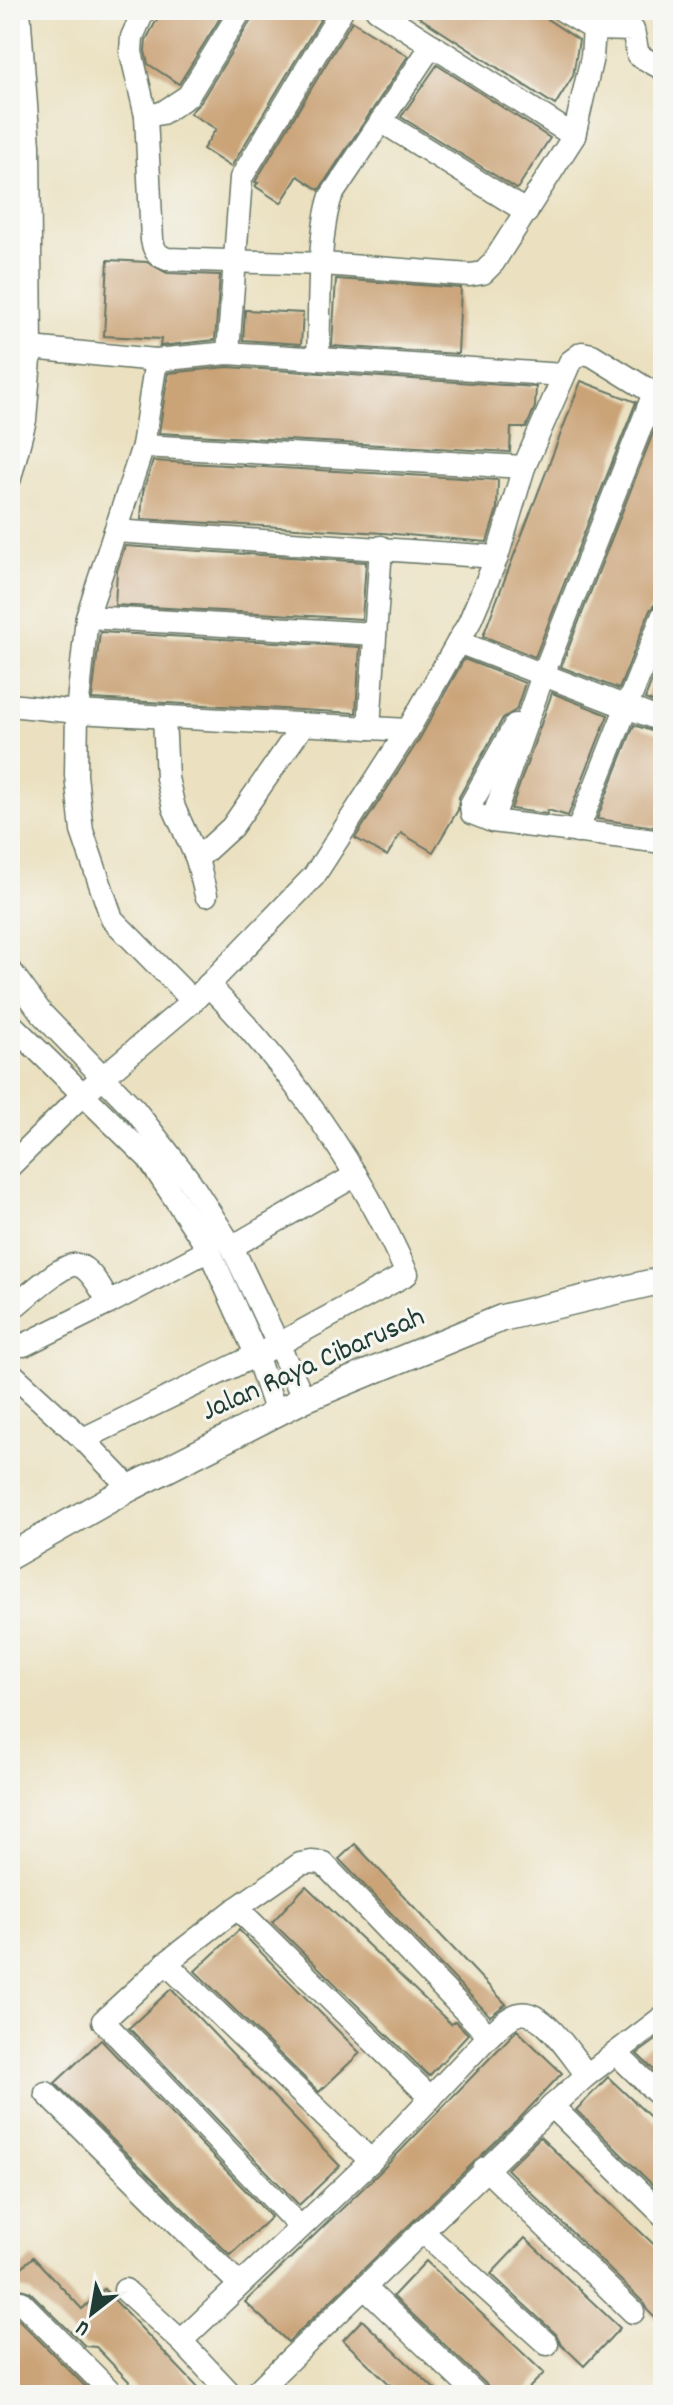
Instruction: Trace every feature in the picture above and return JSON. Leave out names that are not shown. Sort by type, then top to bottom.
[{"type":"main road","name":"Jalan Raya Cibarusah","points":[[10,1556],[130,1488],[304,1399],[502,1318],[663,1280]]},
{"type":"street","points":[[10,478],[25,420],[20,346],[29,146],[19,10]]},
{"type":"street","points":[[144,10],[132,37],[131,52],[146,116],[154,250],[167,259],[323,264],[470,275],[483,273],[527,212],[574,136],[592,57],[580,17]]},
{"type":"street","points":[[146,116],[162,113],[188,96],[241,10]]},
{"type":"street","points":[[228,353],[240,190],[245,168],[342,10]]},
{"type":"street","points":[[377,10],[574,136]]},
{"type":"street","points":[[580,17],[633,30],[638,55],[663,69]]},
{"type":"street","points":[[318,359],[327,207],[331,196],[432,45]]},
{"type":"street","points":[[381,121],[527,212]]},
{"type":"street","points":[[20,346],[156,360],[228,353],[564,375]]},
{"type":"street","points":[[10,1166],[84,1093],[201,993],[314,876],[408,730],[481,598],[497,557],[524,467],[564,375],[575,357],[582,353],[592,355],[658,396],[543,675],[470,808],[477,817],[492,821],[663,842]]},
{"type":"street","points":[[83,1439],[277,1345],[407,1274],[387,1228],[356,1175],[304,1099],[243,1020],[201,993],[112,919],[82,831],[76,775],[77,712],[87,617],[143,446],[156,360]]},
{"type":"street","points":[[143,446],[524,467]]},
{"type":"street","points":[[115,531],[497,557]]},
{"type":"street","points":[[369,728],[381,547]]},
{"type":"street","points":[[577,832],[663,615]]},
{"type":"street","points":[[87,617],[375,634]]},
{"type":"street","points":[[458,642],[663,721]]},
{"type":"street","points":[[10,705],[77,712],[408,730]]},
{"type":"street","points":[[164,717],[167,778],[174,808],[197,859],[206,895]]},
{"type":"street","points":[[197,859],[232,827],[303,725]]},
{"type":"street","points":[[10,970],[42,1014],[135,1110],[189,1180],[232,1247],[304,1399]]},
{"type":"street","points":[[10,1023],[148,1158],[209,1250],[256,1354],[276,1413]]},
{"type":"street","points":[[232,1247],[356,1175]]},
{"type":"street","points":[[10,1343],[24,1345],[209,1250]]},
{"type":"street","points":[[10,1310],[72,1264],[89,1273],[109,1303]]},
{"type":"street","points":[[10,1372],[83,1439],[130,1488]]},
{"type":"street","points":[[300,2227],[103,2021],[166,1963],[237,1908],[300,1864],[311,1862],[323,1863],[489,2036]]},
{"type":"street","points":[[237,1908],[431,2098]]},
{"type":"street","points":[[166,1963],[371,2161]]},
{"type":"street","points":[[181,2341],[371,2161],[507,2020],[517,2014],[529,2013],[543,2020],[587,2075]]},
{"type":"street","points":[[253,2395],[552,2106],[663,2017]]},
{"type":"street","points":[[616,2053],[663,2099]]},
{"type":"street","points":[[46,2093],[239,2284]]},
{"type":"street","points":[[552,2106],[663,2215]]},
{"type":"street","points":[[485,2168],[633,2312]]},
{"type":"street","points":[[422,2231],[547,2344]]},
{"type":"street","points":[[364,2287],[477,2395]]},
{"type":"street","points":[[125,2290],[181,2341],[232,2395]]},
{"type":"street","points":[[21,2302],[114,2395]]},
{"type":"building","points":[[162,10],[225,10],[179,84],[148,64],[145,51],[146,40]]},
{"type":"building","points":[[255,10],[326,10],[231,167],[203,149],[216,129],[190,113],[200,103]]},
{"type":"building","points":[[408,10],[533,10],[579,40],[573,76],[555,105]]},
{"type":"building","points":[[352,21],[408,56],[319,190],[298,176],[281,203],[255,186],[258,183],[255,182]]},
{"type":"building","points":[[437,65],[550,138],[517,189],[401,117]]},
{"type":"building","points":[[108,260],[147,262],[167,273],[220,275],[215,340],[160,346],[161,339],[104,336]]},
{"type":"building","points":[[336,279],[461,288],[458,354],[332,346]]},
{"type":"building","points":[[245,310],[303,313],[301,344],[243,340]]},
{"type":"building","points":[[228,367],[536,387],[535,407],[526,428],[511,428],[510,452],[159,433],[168,373]]},
{"type":"building","points":[[581,381],[636,402],[535,657],[483,636]]},
{"type":"building","points":[[661,413],[663,601],[650,610],[619,689],[561,667]]},
{"type":"building","points":[[153,461],[498,480],[497,509],[487,542],[141,519],[143,492]]},
{"type":"building","points":[[125,546],[366,562],[362,619],[115,605],[117,571]]},
{"type":"building","points":[[100,632],[360,647],[356,713],[92,699]]},
{"type":"building","points":[[663,653],[663,706],[645,699]]},
{"type":"building","points":[[464,659],[525,683],[516,710],[503,718],[459,797],[458,810],[433,852],[401,833],[387,856],[355,838],[420,738]]},
{"type":"building","points":[[552,693],[608,715],[568,816],[548,810],[547,814],[511,809]]},
{"type":"building","points":[[634,725],[663,735],[663,828],[597,819]]},
{"type":"building","points":[[355,1844],[506,2004],[490,2016],[339,1859]]},
{"type":"building","points":[[306,1886],[451,2024],[455,2021],[468,2034],[429,2076],[272,1922]]},
{"type":"building","points":[[239,1930],[360,2053],[319,2092],[195,1971]]},
{"type":"building","points":[[171,1989],[340,2166],[299,2205],[129,2028]]},
{"type":"building","points":[[517,2030],[562,2073],[520,2118],[288,2342],[245,2302],[381,2171]]},
{"type":"building","points":[[663,2035],[663,2079],[637,2054]]},
{"type":"building","points":[[101,2040],[271,2217],[230,2255],[55,2083]]},
{"type":"building","points":[[608,2077],[663,2129],[663,2195],[576,2110]]},
{"type":"building","points":[[540,2137],[663,2253],[663,2326],[643,2302],[507,2169]]},
{"type":"building","points":[[525,2238],[620,2328],[584,2366],[561,2344],[556,2334],[491,2274]]},
{"type":"building","points":[[33,2257],[82,2309],[104,2289],[205,2395],[142,2395],[96,2347],[85,2346],[30,2292],[18,2288],[10,2294],[10,2278]]},
{"type":"building","points":[[426,2261],[544,2373],[522,2395],[491,2395],[487,2385],[393,2296]]},
{"type":"building","points":[[11,2312],[94,2395],[10,2395]]},
{"type":"building","points":[[362,2320],[441,2395],[401,2395],[343,2340]]}]
